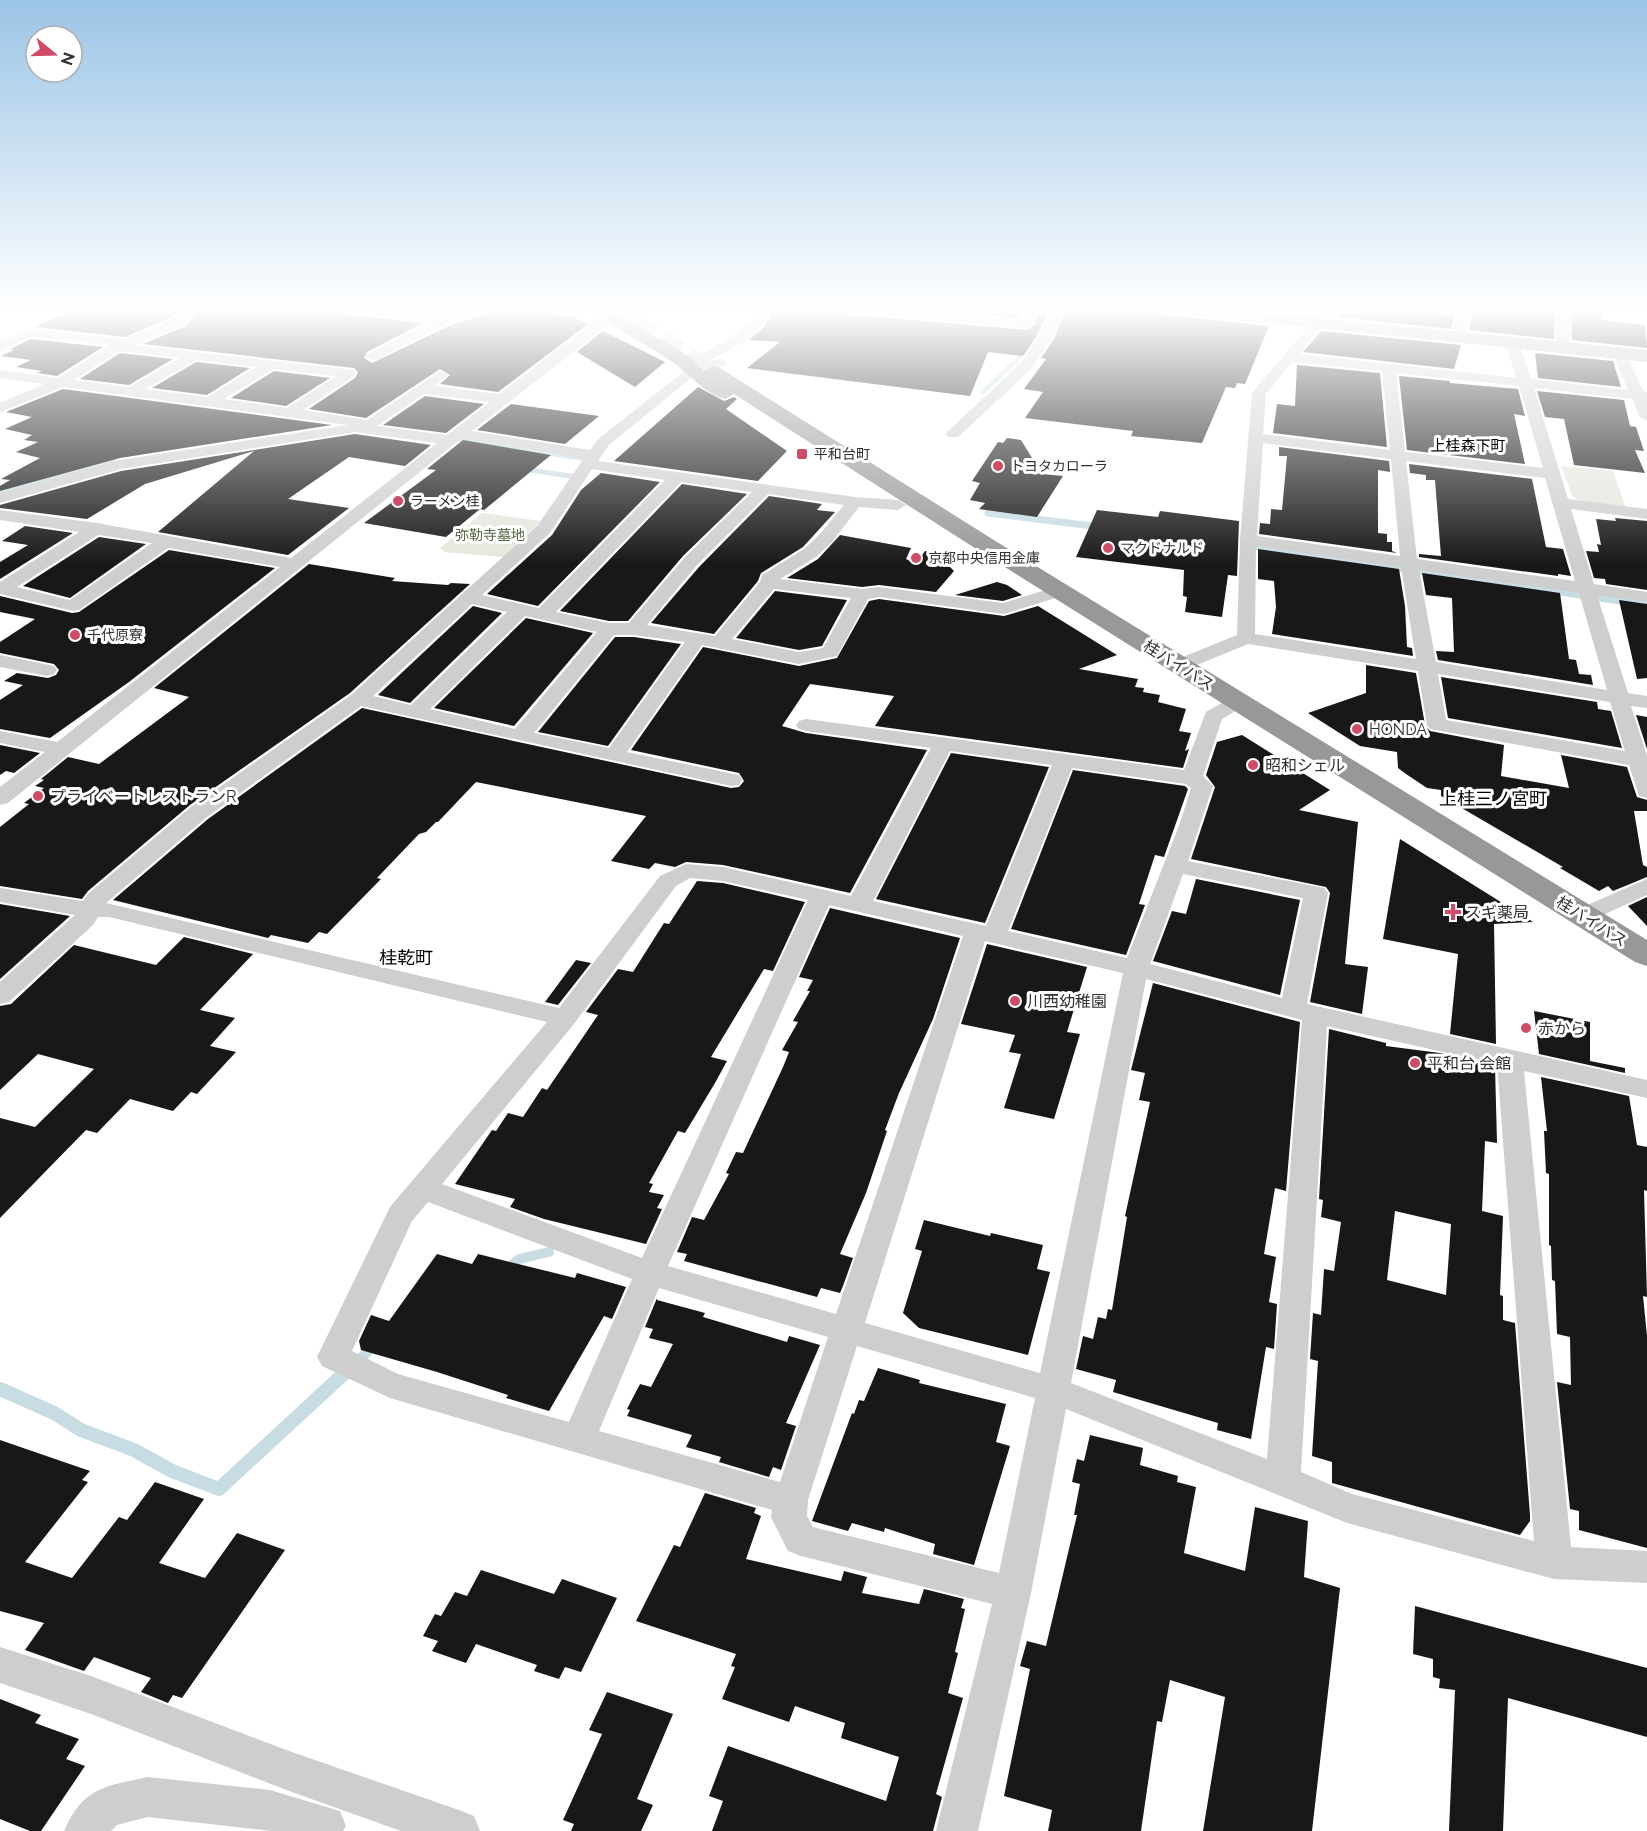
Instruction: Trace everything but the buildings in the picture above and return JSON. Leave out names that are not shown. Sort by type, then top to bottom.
[{"type":"highway","points":[[744,393],[898,505],[1035,583],[1059,591]]},
{"type":"highway","name":"桂バイパス","points":[[749,393],[1059,591],[1647,955]]},
{"type":"street","points":[[0,408],[34,393]]},
{"type":"street","points":[[143,393],[361,422],[366,428]]},
{"type":"street","points":[[211,401],[223,393]]},
{"type":"street","points":[[290,412],[318,393]]},
{"type":"street","points":[[366,428],[415,393]]},
{"type":"street","points":[[457,393],[501,399]]},
{"type":"street","points":[[0,798],[508,393]]},
{"type":"street","points":[[0,996],[84,920],[97,898],[199,812],[357,699],[469,598],[544,529],[603,442],[665,393]]},
{"type":"street","points":[[953,434],[997,393]]},
{"type":"street","points":[[1246,638],[1248,540],[1259,393]]},
{"type":"street","points":[[1392,393],[1409,563],[1425,667],[1437,725],[1642,765]]},
{"type":"street","points":[[1528,393],[1619,697],[1642,765],[1647,791]]},
{"type":"street","points":[[1627,393],[1642,395],[1647,417]]},
{"type":"street","points":[[0,498],[59,480],[138,461],[366,428],[454,437],[592,460],[676,478],[855,502],[898,505]]},
{"type":"street","points":[[1256,438],[1552,474]]},
{"type":"street","points":[[544,614],[676,478]]},
{"type":"street","points":[[634,630],[691,561],[763,490]]},
{"type":"street","points":[[720,642],[769,583],[768,579],[800,562],[826,538],[855,502]]},
{"type":"street","points":[[1561,503],[1647,514]]},
{"type":"street","points":[[0,515],[97,528],[295,564]]},
{"type":"street","points":[[0,534],[24,520]]},
{"type":"street","points":[[1,588],[97,528]]},
{"type":"street","points":[[1248,540],[1647,597]]},
{"type":"street","points":[[1,588],[73,606],[165,542]]},
{"type":"street","points":[[769,583],[862,594],[879,592],[1004,609],[1059,591]]},
{"type":"street","points":[[469,598],[609,629],[697,638],[799,658],[830,651],[862,594]]},
{"type":"street","points":[[416,712],[522,608]]},
{"type":"street","points":[[520,736],[609,629]]},
{"type":"street","points":[[614,756],[697,638]]},
{"type":"street","points":[[1180,665],[1246,638],[1647,702]]},
{"type":"street","points":[[0,661],[47,670]]},
{"type":"street","points":[[1619,697],[1647,697]]},
{"type":"street","points":[[357,699],[731,780]]},
{"type":"street","points":[[1192,778],[1213,716],[1237,702]]},
{"type":"street","points":[[806,725],[1192,778],[1202,786],[1136,968],[1012,1593],[957,1831]]},
{"type":"street","points":[[0,737],[60,749]]},
{"type":"street","points":[[858,906],[944,743]]},
{"type":"street","points":[[1012,1593],[801,1540],[789,1516],[791,1500],[846,1331],[985,934],[1065,760]]},
{"type":"street","points":[[1175,865],[1316,893],[1304,1012],[1283,1480]]},
{"type":"street","points":[[791,1500],[390,1386],[333,1357],[400,1215],[565,1018],[668,880],[686,872],[723,874],[1136,968],[1304,1012],[1510,1060],[1647,1089]]},
{"type":"street","points":[[1584,915],[1647,886]]},
{"type":"street","points":[[0,895],[73,908],[109,910],[565,1018]]},
{"type":"street","points":[[579,1438],[650,1273],[821,897]]},
{"type":"street","points":[[1510,1060],[1554,1563]]},
{"type":"street","points":[[423,1189],[650,1273],[1053,1390],[1283,1480],[1347,1508],[1554,1563],[1647,1567]]},
{"type":"street","points":[[0,1665],[91,1695],[459,1831]]},
{"type":"street","points":[[85,1831],[105,1807],[148,1797],[270,1810],[324,1828],[345,1790]]},
{"type":"green space","points":[[1561,466],[1613,471],[1626,508],[1585,503],[1573,497]]},
{"type":"green space","name":"弥勒寺墓地","points":[[482,513],[541,521],[503,557],[444,552],[440,548]]},
{"type":"waterway","points":[[460,440],[595,460]]},
{"type":"waterway","points":[[18,488],[114,462]]},
{"type":"waterway","points":[[523,469],[577,477]]},
{"type":"waterway","points":[[0,493],[23,487]]},
{"type":"waterway","points":[[988,513],[1101,527]]},
{"type":"waterway","points":[[1246,545],[1647,605]]},
{"type":"waterway","points":[[505,1271],[519,1259],[549,1252]]},
{"type":"waterway","points":[[349,1369],[375,1345]]},
{"type":"waterway","points":[[0,1389],[54,1413],[81,1430],[134,1450],[172,1471],[219,1489],[350,1368]]},
{"type":"place","name":"平和台町","points":[[802,454]]},
{"type":"place","name":"トヨタカローラ","points":[[998,466]]},
{"type":"place","name":"ラーメン桂","points":[[398,501]]},
{"type":"place","name":"マクドナルド","points":[[1108,548]]},
{"type":"place","name":"京都中央信用金庫","points":[[916,558]]},
{"type":"place","name":"千代原寮","points":[[75,635]]},
{"type":"place","name":"HONDA","points":[[1357,729]]},
{"type":"place","name":"昭和シェル","points":[[1253,765]]},
{"type":"place","name":"プライベートレストランR","points":[[38,796]]},
{"type":"place","name":"スギ薬局","points":[[1453,912]]},
{"type":"place","name":"川西幼稚園","points":[[1015,1001]]},
{"type":"place","name":"赤から","points":[[1526,1028]]},
{"type":"place","name":"平和台 会館","points":[[1415,1063]]},
{"type":"district","name":"上桂森下町","points":[[1468,446]]},
{"type":"district","name":"上桂三ノ宮町","points":[[1493,799]]},
{"type":"district","name":"桂乾町","points":[[406,958]]}]
